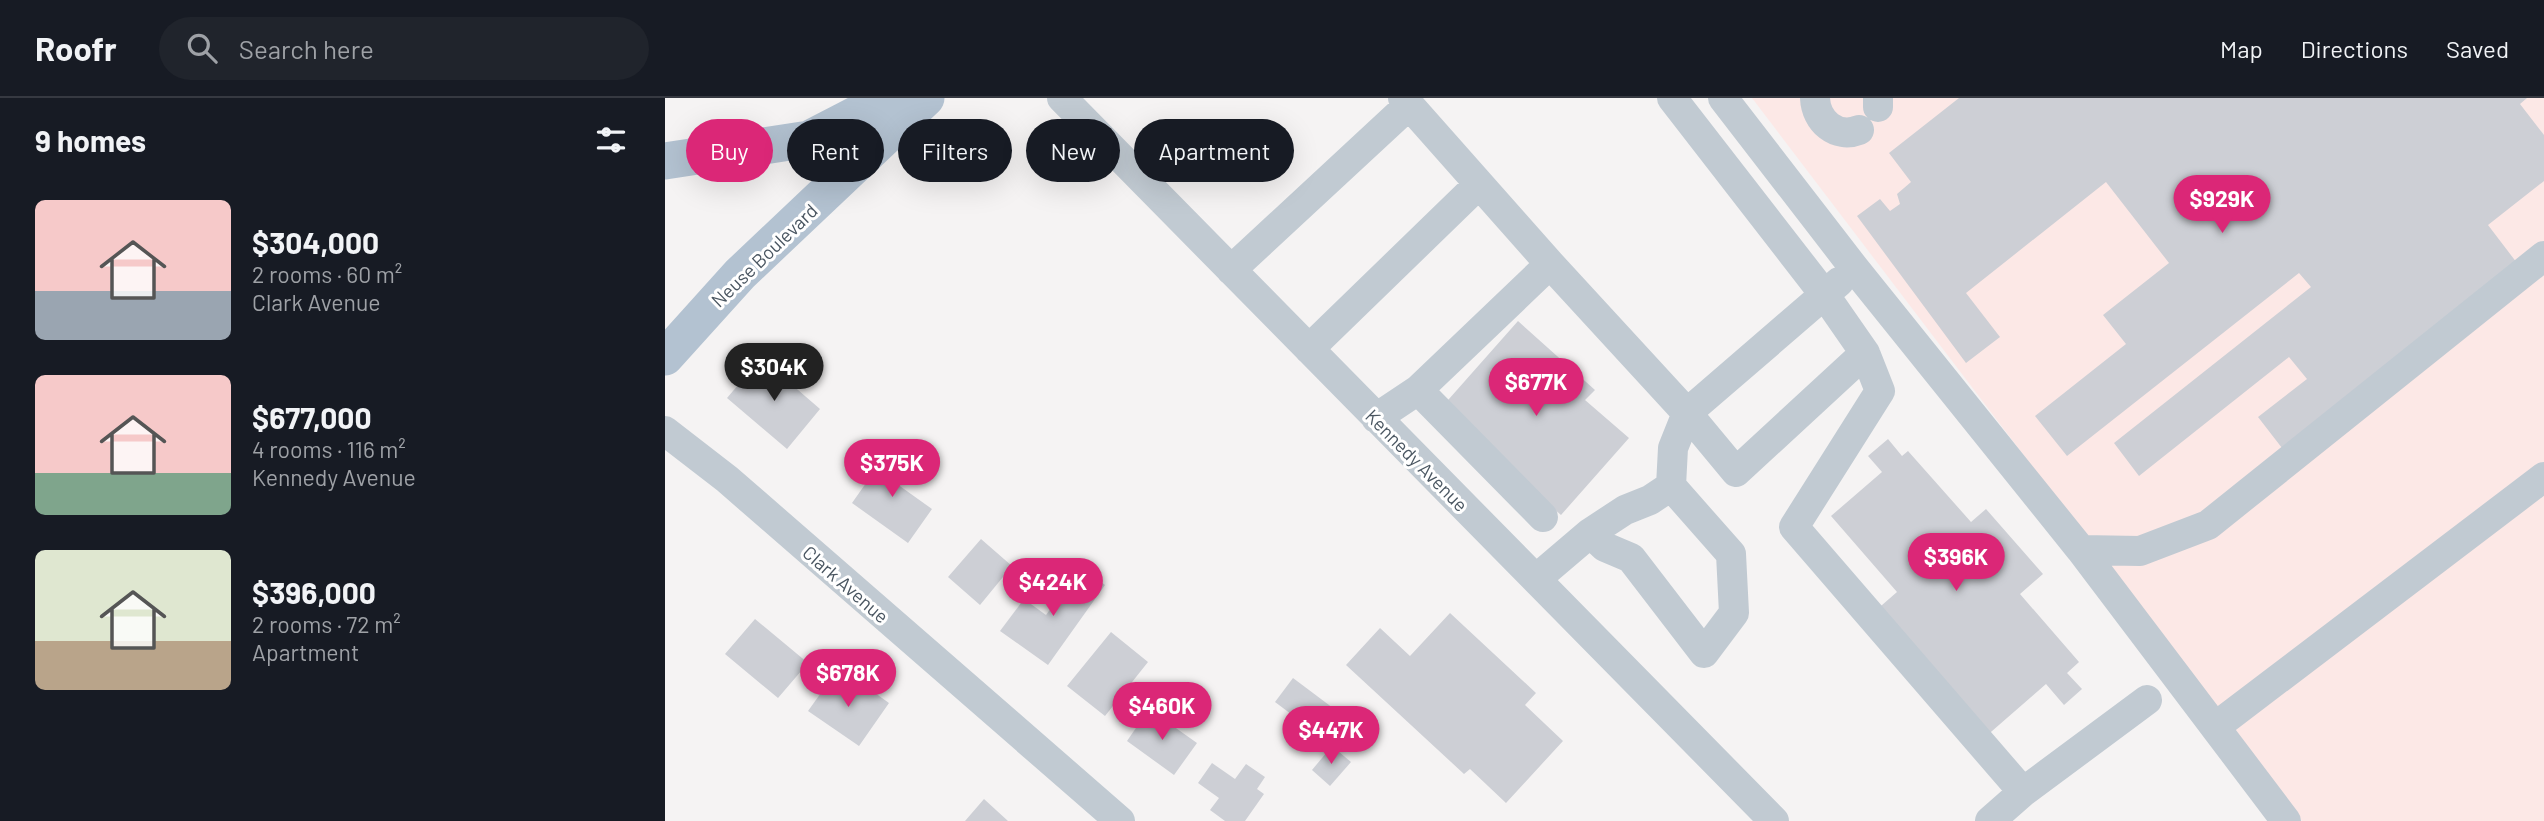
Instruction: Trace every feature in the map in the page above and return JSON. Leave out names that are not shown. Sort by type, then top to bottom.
[{"type":"main road","points":[[665,161],[809,139],[888,98]]},
{"type":"main road","name":"Neuse Boulevard","points":[[665,357],[740,274],[926,98]]},
{"type":"street","name":"Kennedy Avenue","points":[[1062,98],[1774,821]]},
{"type":"street","points":[[1672,98],[1824,294],[1865,353],[1880,391],[1794,527],[2023,792]]},
{"type":"street","points":[[1723,98],[1855,269],[2081,550],[2287,821]]},
{"type":"street","points":[[1815,98],[1822,121],[1831,128],[1841,132],[1859,130]]},
{"type":"street","points":[[1231,270],[1406,101],[1687,413],[1736,472],[1865,353]]},
{"type":"street","points":[[1309,349],[1479,184]]},
{"type":"street","points":[[2081,550],[2140,551],[2208,525],[2544,256]]},
{"type":"street","points":[[1376,418],[1418,390],[1550,264]]},
{"type":"street","points":[[1590,533],[1605,547],[1631,558],[1704,653],[1734,613],[1731,554],[1671,486],[1673,448],[1687,413],[1855,269]]},
{"type":"street","points":[[1418,390],[1543,517]]},
{"type":"street","name":"Clark Avenue","points":[[665,431],[727,479],[1120,821]]},
{"type":"street","points":[[2214,727],[2544,477]]},
{"type":"street","points":[[1536,579],[1590,533],[1625,510],[1650,500],[1671,486]]},
{"type":"street","points":[[1990,821],[2023,792],[2147,700]]},
{"type":"shaded area","points":[[1752,98],[2544,98],[2544,821],[2302,821]]},
{"type":"building","points":[[1959,98],[2527,98],[2520,104],[2544,135],[2544,181],[2488,225],[2517,263],[2282,448],[2258,417],[2307,379],[2289,357],[2139,476],[2114,443],[2311,287],[2299,273],[2067,456],[2035,416],[2126,344],[2103,315],[2169,263],[2106,182],[1966,293],[2000,337],[1966,363],[1857,216],[1880,199],[1890,211],[1900,204],[1897,194],[1911,182],[1889,153]]},
{"type":"building","points":[[1518,321],[1595,390],[1585,400],[1629,438],[1561,515],[1441,408]]},
{"type":"building","points":[[761,358],[820,409],[787,449],[727,398]]},
{"type":"building","points":[[1888,439],[1902,456],[1908,451],[1971,522],[1986,509],[2043,574],[2020,594],[2079,662],[2067,673],[2082,689],[2064,705],[2046,684],[1984,738],[1874,612],[1897,592],[1831,516],[1882,472],[1868,456]]},
{"type":"building","points":[[890,449],[912,464],[897,484],[932,509],[908,543],[852,503]]},
{"type":"building","points":[[981,539],[1012,566],[980,605],[948,577]]},
{"type":"building","points":[[1081,567],[1105,585],[1048,665],[1000,631],[1024,599],[1046,615]]},
{"type":"building","points":[[1450,613],[1536,693],[1525,705],[1563,741],[1506,803],[1470,769],[1464,774],[1346,665],[1380,628],[1410,656]]},
{"type":"building","points":[[755,619],[808,663],[778,698],[725,654]]},
{"type":"building","points":[[1111,632],[1148,662],[1105,716],[1067,686]]},
{"type":"building","points":[[836,672],[865,693],[868,688],[889,703],[859,746],[808,711]]},
{"type":"building","points":[[1293,678],[1337,711],[1319,735],[1275,702]]},
{"type":"building","points":[[1149,709],[1197,743],[1174,775],[1127,741]]},
{"type":"building","points":[[1332,746],[1351,762],[1330,786],[1312,770]]},
{"type":"building","points":[[1212,763],[1235,779],[1246,764],[1265,777],[1257,789],[1264,794],[1245,821],[1225,821],[1210,810],[1219,798],[1198,783]]},
{"type":"building","points":[[984,799],[1008,821],[965,821]]}]
